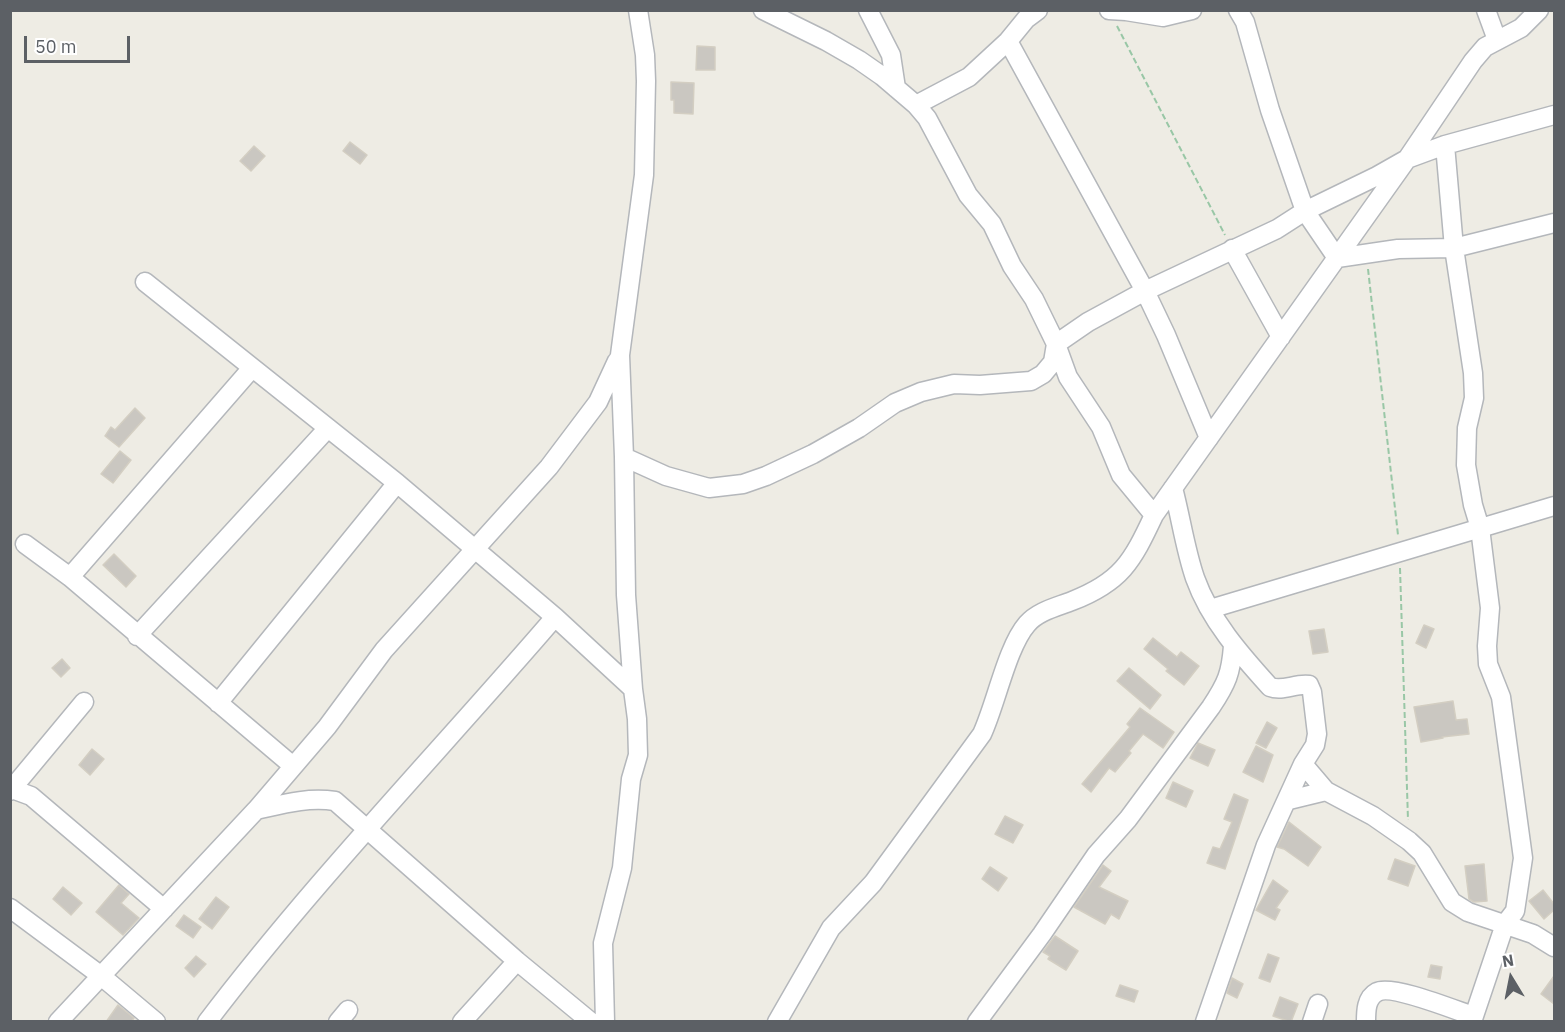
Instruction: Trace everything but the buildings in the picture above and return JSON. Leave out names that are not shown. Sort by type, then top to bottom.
[{"type":"street","points":[[605,1022],[603,943],[622,868],[631,778],[638,755],[638,719],[633,689],[626,595],[620,355],[644,175],[645,72],[644,46],[638,10]]},
{"type":"street","points":[[764,10],[859,60],[916,105],[927,118],[968,195],[992,225],[1012,266],[1034,299],[1056,344],[1068,376],[1101,427],[1121,475],[1154,516]]},
{"type":"street","points":[[868,10],[891,55],[896,88]]},
{"type":"street","points":[[916,105],[969,76],[1008,41],[1026,18],[1038,10]]},
{"type":"street","points":[[1109,10],[1155,17],[1178,15],[1192,10]]},
{"type":"street","points":[[1238,10],[1245,21],[1270,110],[1305,211],[1337,258]]},
{"type":"street","points":[[1486,10],[1497,40]]},
{"type":"street","points":[[777,1022],[831,928],[873,883],[982,734],[1008,662],[1027,624],[1038,615],[1096,591],[1112,581],[1127,565],[1154,516],[1407,159],[1473,61],[1485,47],[1521,28],[1539,10]]},
{"type":"street","points":[[1008,41],[1145,291],[1209,438]]},
{"type":"street","points":[[624,458],[666,476],[709,488],[743,484],[813,454],[859,428],[895,403],[921,392],[954,384],[980,385],[1031,381],[1043,374],[1053,362],[1056,344],[1088,322],[1145,291],[1277,229],[1305,211],[1407,159],[1445,145],[1554,116]]},
{"type":"street","points":[[1366,1022],[1366,1008],[1371,998],[1378,991],[1395,990],[1472,1019],[1505,924],[1515,911],[1524,858],[1501,696],[1488,664],[1490,608],[1480,528],[1473,505],[1466,465],[1467,428],[1474,398],[1473,373],[1454,248],[1445,145]]},
{"type":"street","points":[[1337,258],[1398,249],[1454,248],[1554,223]]},
{"type":"street","points":[[1232,249],[1281,337]]},
{"type":"street","points":[[145,282],[397,483],[555,617],[633,689]]},
{"type":"street","points":[[58,1022],[256,810],[327,727],[384,650],[549,467],[592,411],[620,355]]},
{"type":"street","points":[[70,577],[252,368]]},
{"type":"street","points":[[137,636],[328,428]]},
{"type":"street","points":[[218,703],[397,483]]},
{"type":"street","points":[[1173,489],[1195,578],[1210,609],[1233,646],[1270,687],[1278,690],[1301,684],[1309,685],[1312,692],[1317,734],[1315,746],[1303,764],[1289,800],[1266,845],[1205,1022]]},
{"type":"street","points":[[1210,609],[1554,506]]},
{"type":"street","points":[[25,544],[70,577],[293,766]]},
{"type":"street","points":[[207,1022],[298,908],[555,617]]},
{"type":"street","points":[[977,1022],[1042,934],[1096,855],[1128,819],[1211,707],[1231,671],[1233,646]]},
{"type":"street","points":[[84,702],[11,790],[31,796],[164,909]]},
{"type":"street","points":[[1303,764],[1326,791],[1373,816],[1422,853],[1452,902],[1468,912],[1533,934],[1554,947]]},
{"type":"street","points":[[1289,800],[1326,791]]},
{"type":"street","points":[[256,810],[298,800],[335,801],[517,961],[591,1022]]},
{"type":"street","points":[[10,908],[100,975],[156,1022]]},
{"type":"street","points":[[462,1022],[517,961]]},
{"type":"path","points":[[1109,10],[1232,249]]}]
